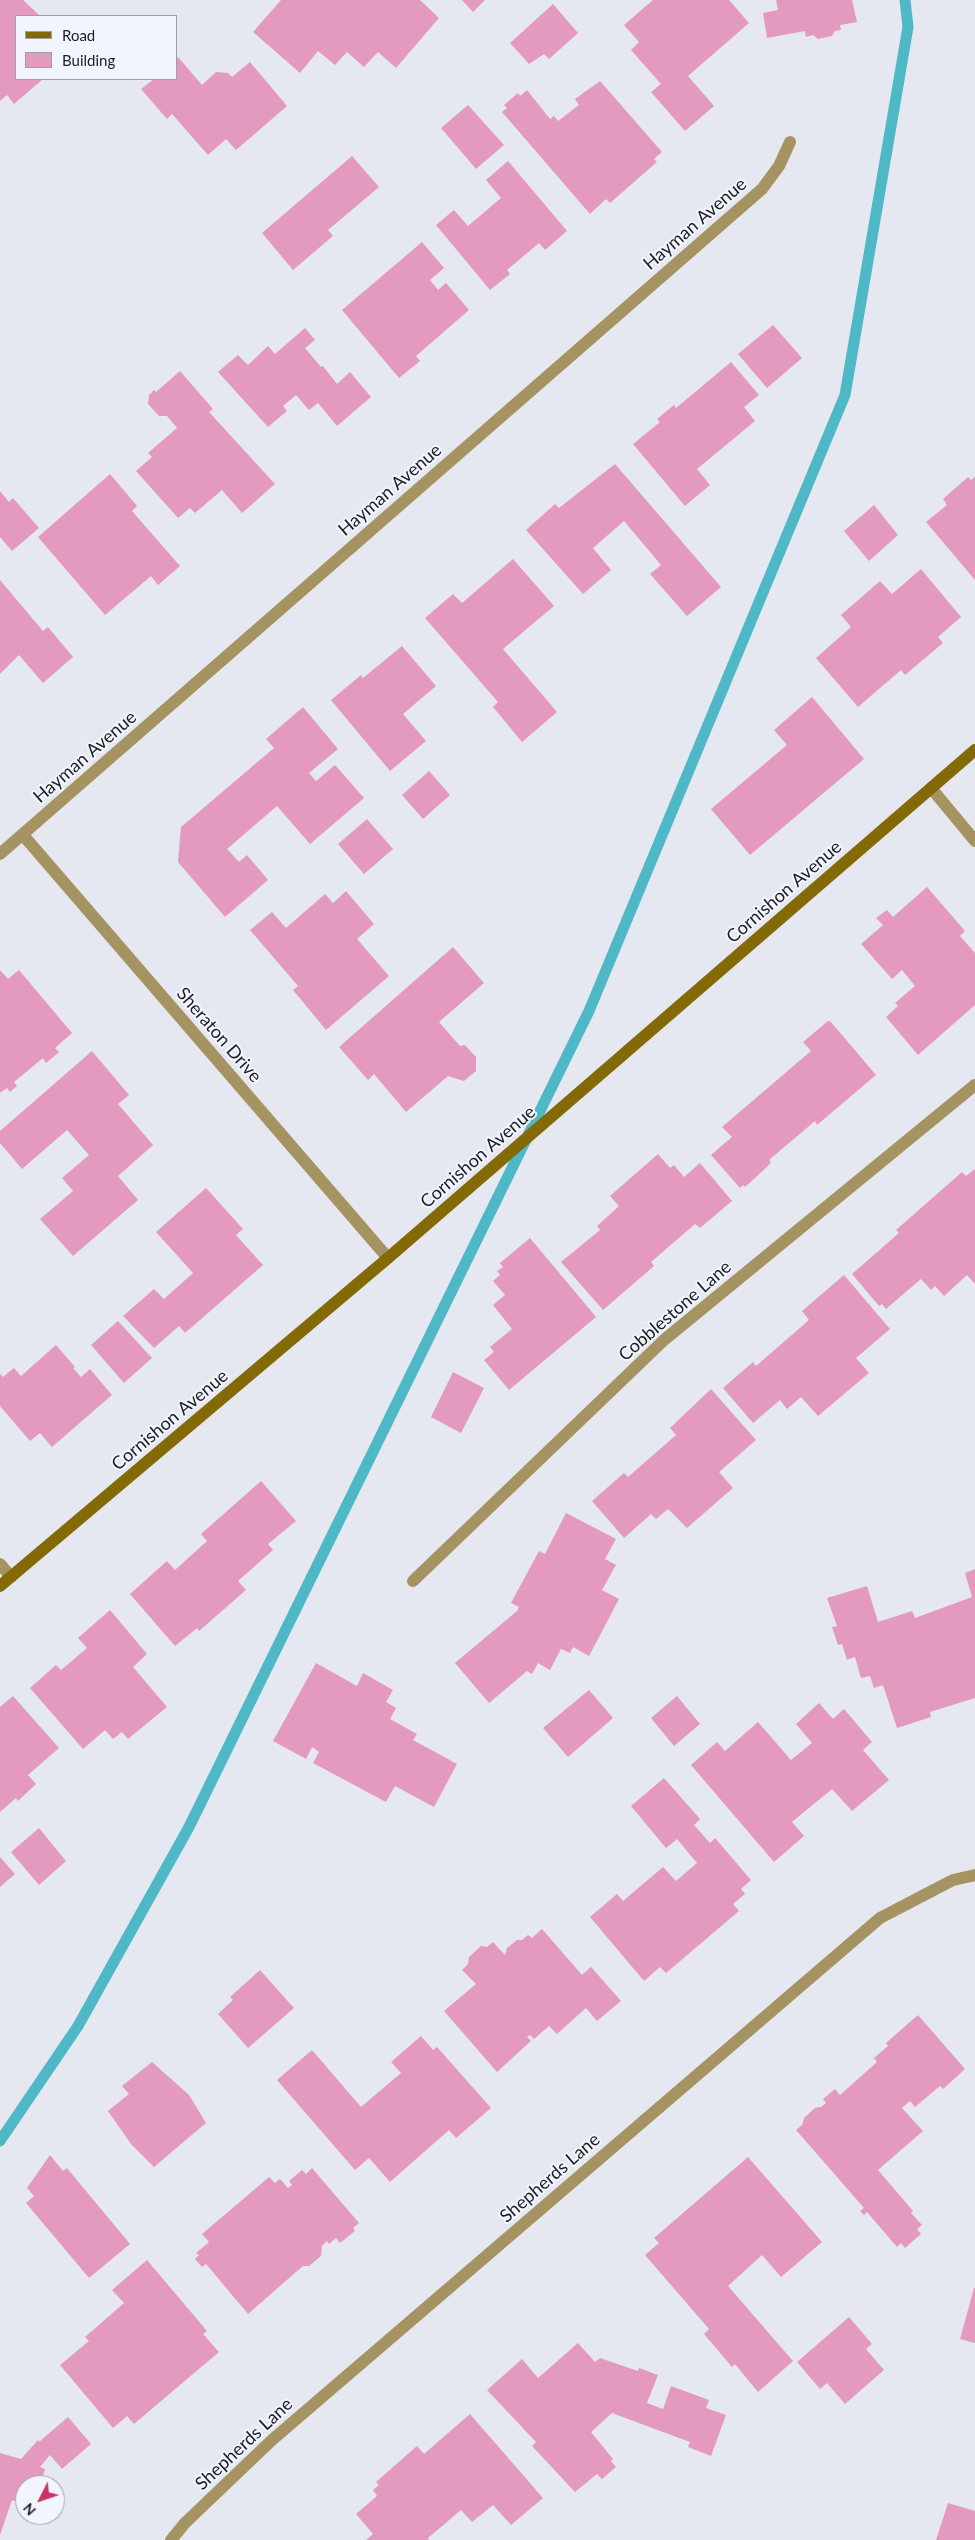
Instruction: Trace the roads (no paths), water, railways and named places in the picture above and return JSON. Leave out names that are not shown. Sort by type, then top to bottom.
[{"type":"street","name":"Hayman Avenue","points":[[0,854],[762,189],[779,166],[790,142]]},
{"type":"street","name":"Cornishon Avenue","points":[[0,1586],[388,1258],[975,750]]},
{"type":"street","points":[[931,788],[975,841]]},
{"type":"street","name":"Sheraton Drive","points":[[23,834],[388,1258]]},
{"type":"street","name":"Cobblestone Lane","points":[[413,1581],[664,1340],[975,1085]]},
{"type":"street","points":[[0,1564],[10,1577]]},
{"type":"street","name":"Shepherds Lane","points":[[171,2540],[185,2523],[286,2428],[880,1918],[954,1880],[975,1875]]},
{"type":"waterway","points":[[0,2141],[78,2026],[189,1827],[589,1011],[845,395],[908,27],[905,0]]}]
